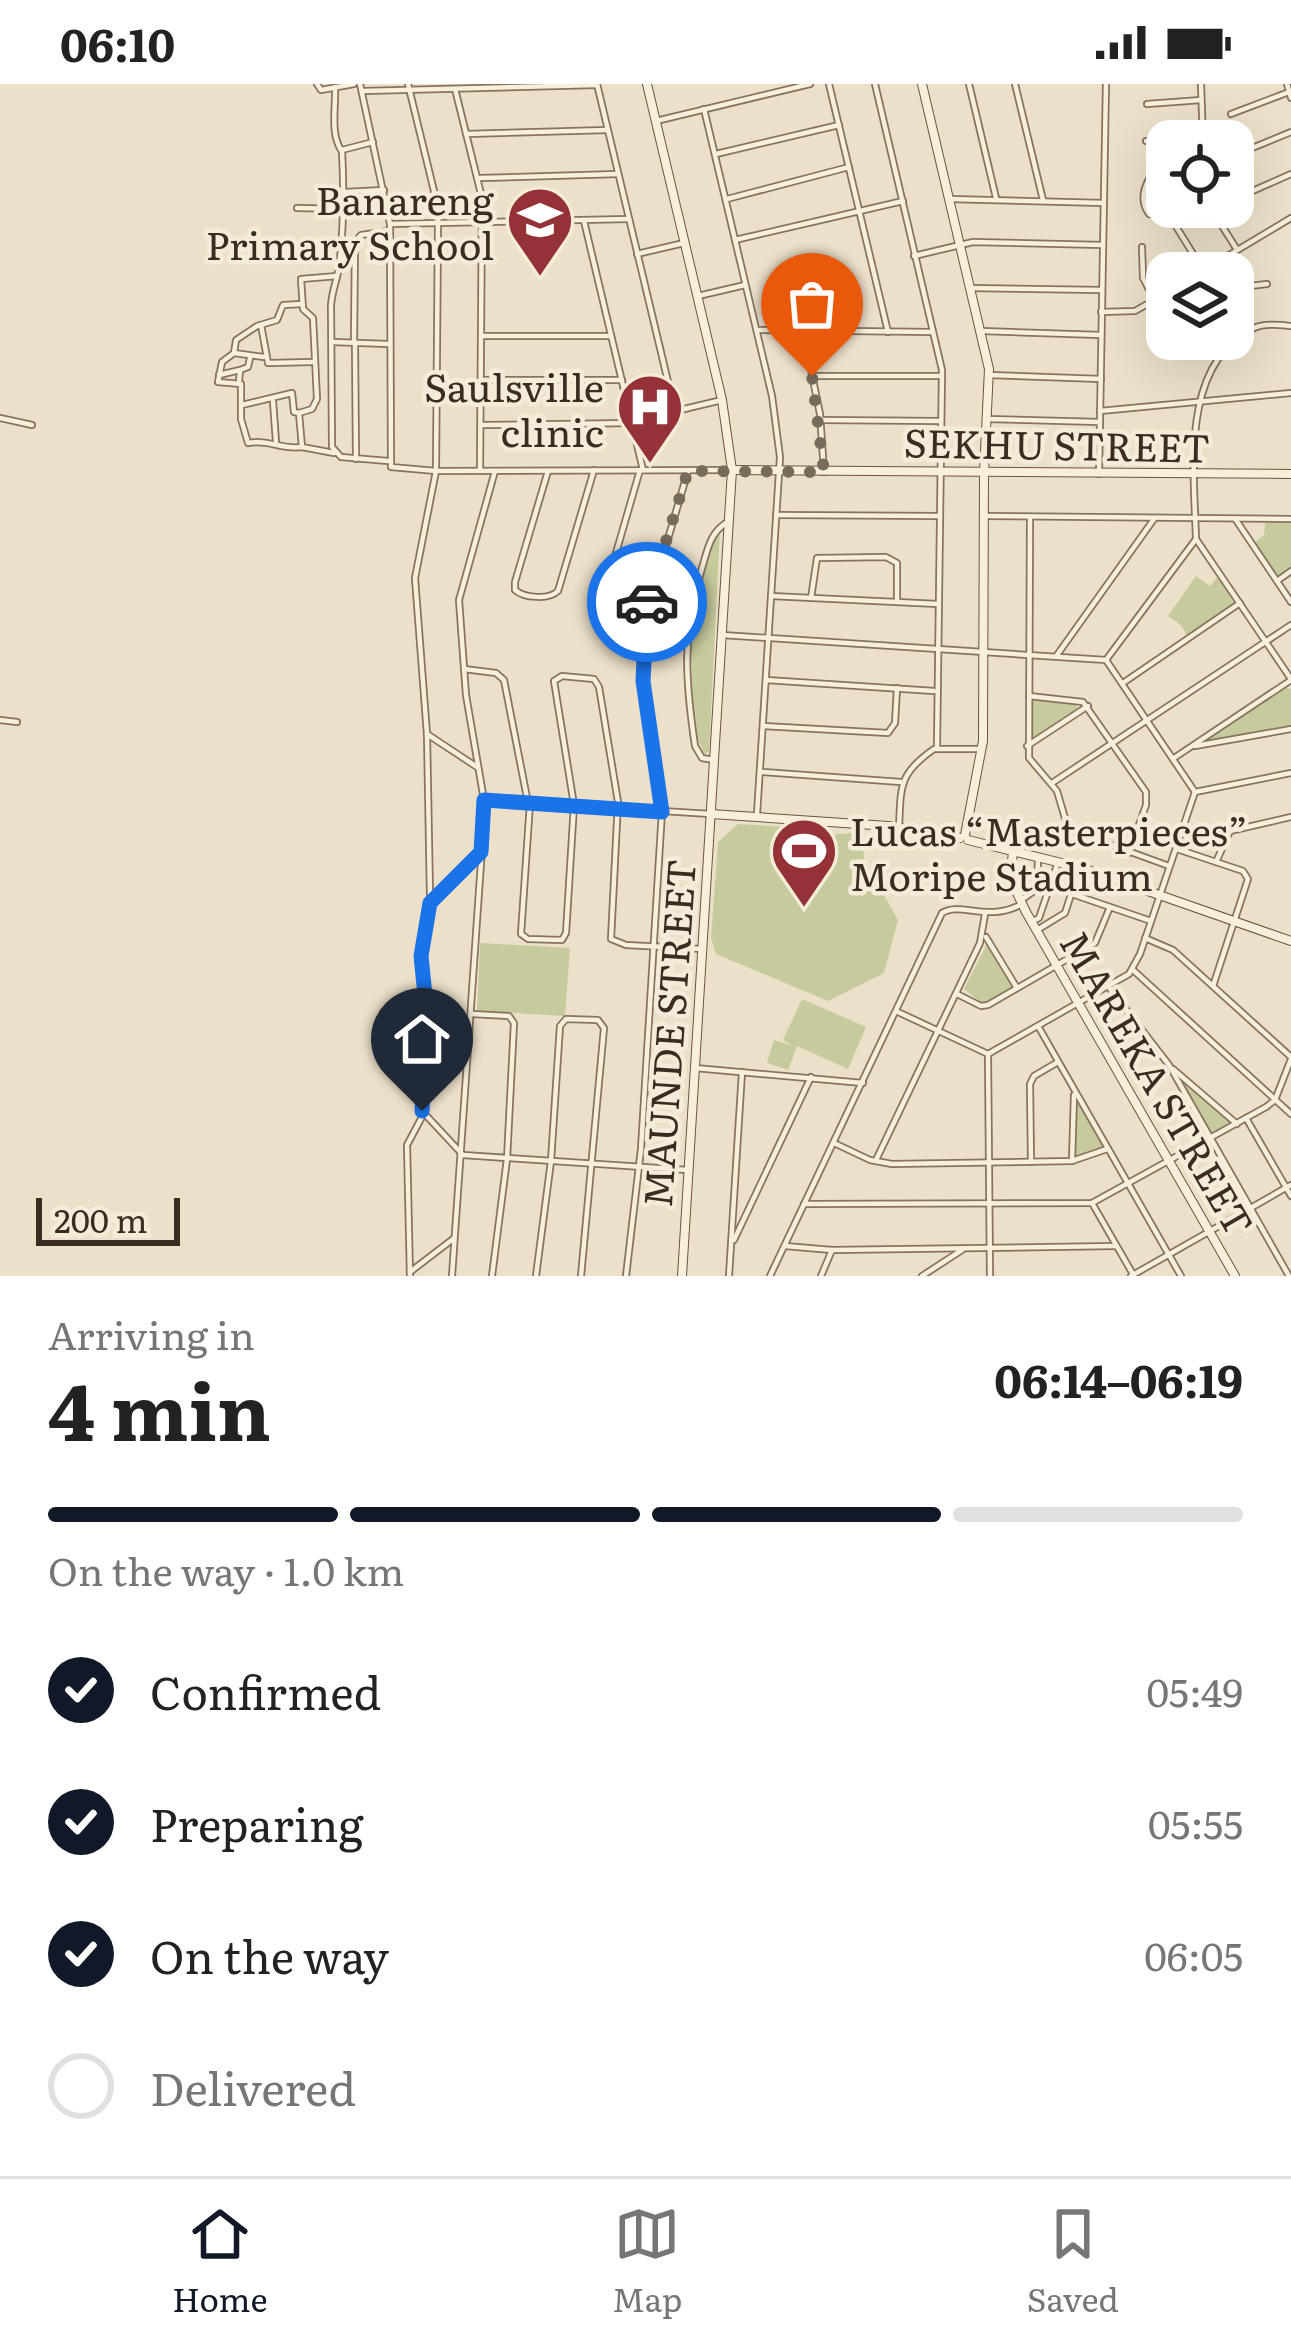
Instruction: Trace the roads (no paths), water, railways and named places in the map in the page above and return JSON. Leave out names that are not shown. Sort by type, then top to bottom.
[{"type":"street","points":[[317,84],[321,90],[611,84]]},
{"type":"street","name":"MAUNDE STREET","points":[[647,84],[722,400],[732,470],[682,1276]]},
{"type":"street","points":[[656,121],[774,88],[810,84]]},
{"type":"street","points":[[829,84],[888,332]]},
{"type":"street","points":[[875,84],[942,376],[937,748]]},
{"type":"street","points":[[922,84],[989,375],[982,749],[964,838]]},
{"type":"street","points":[[970,84],[996,198]]},
{"type":"street","points":[[1015,84],[1043,200]]},
{"type":"street","points":[[1099,474],[1106,84]]},
{"type":"street","points":[[1201,84],[1202,120]]},
{"type":"street","points":[[597,85],[676,411]]},
{"type":"street","points":[[358,86],[390,227],[390,464]]},
{"type":"street","points":[[334,453],[332,293],[345,192],[335,87]]},
{"type":"street","points":[[409,87],[438,223],[436,471],[415,578],[427,734],[430,903],[421,956],[427,1015],[423,1115],[408,1141],[410,1274]]},
{"type":"street","points":[[455,89],[477,178],[482,223],[479,471]]},
{"type":"street","points":[[1231,114],[1289,91]]},
{"type":"street","points":[[1147,104],[1201,100]]},
{"type":"street","points":[[704,110],[774,409],[780,471],[757,817]]},
{"type":"street","points":[[715,154],[839,125]]},
{"type":"street","points":[[466,134],[608,130]]},
{"type":"street","points":[[1254,147],[1291,132]]},
{"type":"street","points":[[342,151],[373,142]]},
{"type":"street","points":[[724,200],[849,167]]},
{"type":"street","points":[[1254,191],[1291,173]]},
{"type":"street","points":[[477,178],[618,174]]},
{"type":"street","points":[[345,192],[385,190]]},
{"type":"street","points":[[949,199],[1104,203]]},
{"type":"street","points":[[735,240],[903,201]]},
{"type":"street","points":[[298,208],[344,209]]},
{"type":"street","points":[[1231,252],[1291,218]]},
{"type":"street","points":[[356,459],[355,242],[363,234],[438,223],[629,219]]},
{"type":"street","points":[[584,221],[642,470],[604,591],[609,599],[647,604]]},
{"type":"street","points":[[1224,228],[1237,248]]},
{"type":"street","points":[[637,254],[686,242]]},
{"type":"street","points":[[914,256],[960,244],[1103,245]]},
{"type":"street","points":[[1142,247],[1146,284]]},
{"type":"street","points":[[242,405],[293,394],[294,411],[312,410],[316,402],[312,316],[303,310],[303,277],[337,276]]},
{"type":"street","points":[[1254,286],[1267,284]]},
{"type":"street","points":[[698,296],[745,285]]},
{"type":"street","points":[[970,288],[1102,290]]},
{"type":"street","points":[[235,352],[234,342],[277,320],[282,305],[302,304]]},
{"type":"street","points":[[1101,312],[1135,311],[1146,306]]},
{"type":"street","points":[[261,325],[266,357],[273,364],[333,355]]},
{"type":"street","points":[[1174,758],[1291,680],[1196,539],[1195,519],[1197,402],[1210,368],[1252,329],[1291,326]]},
{"type":"street","points":[[756,330],[933,332]]},
{"type":"street","points":[[803,331],[820,420],[824,472]]},
{"type":"street","points":[[982,331],[1101,335]]},
{"type":"street","points":[[481,336],[611,336]]},
{"type":"street","points":[[333,342],[389,344]]},
{"type":"street","points":[[235,352],[266,357]]},
{"type":"street","points":[[235,352],[223,360],[218,384],[239,382]]},
{"type":"street","points":[[219,374],[248,367],[250,358]]},
{"type":"street","points":[[240,370],[241,419],[248,443],[276,443],[274,400]]},
{"type":"street","points":[[989,375],[1101,379]]},
{"type":"street","points":[[812,376],[942,376]]},
{"type":"street","points":[[481,380],[622,380]]},
{"type":"street","points":[[1100,411],[1291,393]]},
{"type":"street","points":[[481,425],[633,422],[722,400]]},
{"type":"street","points":[[299,413],[302,447]]},
{"type":"street","points":[[0,418],[32,424]]},
{"type":"street","points":[[986,419],[1100,422]]},
{"type":"street","points":[[820,420],[940,421]]},
{"type":"street","name":"SEKHU STREET","points":[[276,443],[436,471],[1291,474]]},
{"type":"street","points":[[548,471],[515,582],[516,592],[550,597],[558,592],[594,470]]},
{"type":"street","points":[[452,1276],[484,800],[464,669],[459,595],[495,471]]},
{"type":"street","points":[[626,1276],[662,812],[644,690],[644,640],[647,604],[688,471]]},
{"type":"street","points":[[776,514],[939,516]]},
{"type":"street","points":[[984,516],[1291,520]]},
{"type":"street","points":[[1030,518],[1027,749],[1052,783],[1069,828],[1169,866]]},
{"type":"street","points":[[1057,655],[1154,519]]},
{"type":"street","points":[[1236,520],[1291,602]]},
{"type":"street","points":[[715,760],[702,758],[695,746],[685,646],[690,610],[712,535],[730,521]]},
{"type":"street","points":[[1106,660],[1196,539]]},
{"type":"street","points":[[811,598],[817,558],[886,557],[897,563],[897,602]]},
{"type":"street","points":[[1277,581],[1291,571]]},
{"type":"street","points":[[771,596],[938,604]]},
{"type":"street","points":[[1123,683],[1240,603]]},
{"type":"street","points":[[1052,783],[1291,625]]},
{"type":"street","points":[[722,634],[1106,660],[1195,792]]},
{"type":"street","points":[[644,640],[685,646]]},
{"type":"street","points":[[464,669],[491,672],[504,680],[529,803],[524,938],[560,940],[565,936],[574,805],[554,684],[559,676],[574,676],[598,683],[618,809],[610,935],[621,944],[703,949]]},
{"type":"street","points":[[766,680],[937,691]]},
{"type":"street","points":[[763,726],[888,733],[896,723],[896,688]]},
{"type":"street","points":[[1028,696],[1076,699],[1088,706],[1113,743],[1147,797],[1129,853]]},
{"type":"street","points":[[1027,749],[1088,706]]},
{"type":"street","points":[[0,720],[17,722]]},
{"type":"street","points":[[1195,746],[1291,729]]},
{"type":"street","points":[[427,734],[478,767]]},
{"type":"street","points":[[898,828],[901,782],[937,748],[982,749]]},
{"type":"street","points":[[760,772],[901,782]]},
{"type":"street","points":[[1195,792],[1291,773]]},
{"type":"street","points":[[988,1054],[1132,970],[1195,792]]},
{"type":"street","points":[[484,800],[898,828],[964,838],[1058,862],[1291,940]]},
{"type":"street","points":[[1216,862],[1231,831],[1291,818]]},
{"type":"street","points":[[1176,848],[1243,872],[1249,879],[1213,986]]},
{"type":"street","points":[[430,903],[481,852]]},
{"type":"street","name":"MAREKA STREET","points":[[1013,852],[1010,878],[1021,903],[1235,1276]]},
{"type":"street","points":[[770,1276],[944,910],[1005,912],[1037,890],[1038,858]]},
{"type":"street","points":[[1035,926],[1058,862]]},
{"type":"street","points":[[1035,926],[1062,916],[1076,879]]},
{"type":"street","points":[[1072,894],[1151,921]]},
{"type":"street","points":[[957,994],[984,1006],[1058,966],[1098,940],[1110,907]]},
{"type":"street","points":[[875,1162],[984,934],[985,914]]},
{"type":"street","points":[[984,934],[1017,988]]},
{"type":"street","points":[[804,1204],[1092,1203],[1275,1100],[1291,1058],[1170,947],[1145,938]]},
{"type":"street","points":[[1132,970],[1291,1114]]},
{"type":"street","points":[[1108,986],[1168,1065],[1289,1276]]},
{"type":"street","points":[[897,1011],[988,1054]]},
{"type":"street","points":[[472,1014],[509,1016],[514,1023],[507,1159],[492,1276]]},
{"type":"street","points":[[536,1276],[561,1022],[582,1019],[600,1021],[604,1028],[581,1276]]},
{"type":"street","points":[[1037,1026],[1181,1276]]},
{"type":"street","points":[[988,1054],[990,1276]]},
{"type":"street","points":[[1031,1162],[1030,1084],[1034,1076],[1059,1062]]},
{"type":"street","points":[[1168,1065],[1237,1124]]},
{"type":"street","points":[[694,1067],[863,1083]]},
{"type":"street","points":[[729,1276],[742,1072]]},
{"type":"street","points":[[731,1243],[811,1077]]},
{"type":"street","points":[[1072,1161],[1075,1091]]},
{"type":"street","points":[[423,1115],[463,1155],[688,1170]]},
{"type":"street","points":[[1246,1118],[1291,1196]]},
{"type":"street","points":[[834,1143],[875,1162],[1072,1161],[1107,1149]]},
{"type":"street","points":[[1092,1203],[1133,1276],[1288,1187]]},
{"type":"street","points":[[410,1274],[453,1239]]},
{"type":"street","points":[[785,1246],[832,1250],[1116,1246]]},
{"type":"street","points":[[922,1276],[965,1248]]},
{"type":"street","points":[[821,1276],[832,1250]]},
{"type":"place","name":"Banareng Primary School","points":[[540,279]]},
{"type":"place","name":"Saulsville clinic","points":[[650,466]]},
{"type":"place","name":"Lucas “Masterpieces” Moripe Stadium","points":[[804,910]]}]
